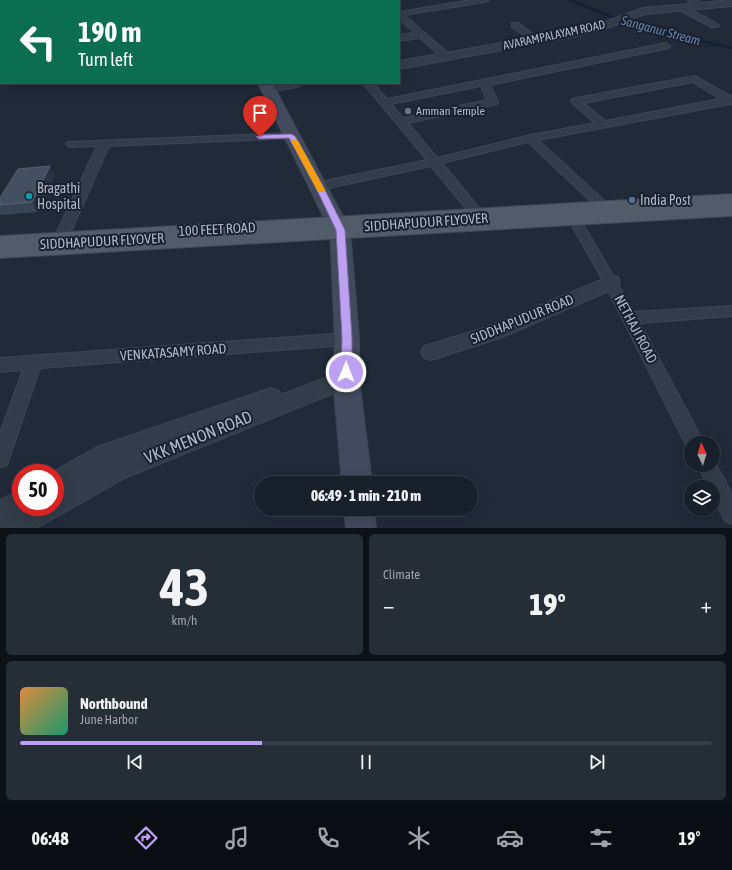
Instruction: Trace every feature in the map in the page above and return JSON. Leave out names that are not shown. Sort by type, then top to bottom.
[{"type":"main road","points":[[271,85],[291,136],[342,225]]},
{"type":"main road","points":[[271,85],[287,109],[329,184],[342,225],[347,338],[346,376],[356,476]]},
{"type":"main road","name":"SIDDHAPUDUR FLYOVER","points":[[0,247],[732,205]]},
{"type":"main road","points":[[0,251],[342,225]]},
{"type":"main road","name":"100 FEET ROAD","points":[[0,242],[342,225]]},
{"type":"main road","points":[[360,516],[361,528]]},
{"type":"street","points":[[442,0],[450,5]]},
{"type":"street","points":[[400,14],[485,0]]},
{"type":"street","name":"AVARAMPALAYAM ROAD","points":[[400,65],[537,40],[603,26],[643,11],[680,7],[696,2],[732,3]]},
{"type":"street","points":[[680,7],[715,25]]},
{"type":"street","points":[[400,15],[447,56]]},
{"type":"street","points":[[515,25],[537,40]]},
{"type":"street","points":[[400,38],[422,35]]},
{"type":"street","points":[[384,103],[666,46]]},
{"type":"street","points":[[603,124],[576,100],[695,79],[731,100]]},
{"type":"street","points":[[400,122],[492,102],[484,83]]},
{"type":"street","points":[[271,85],[284,84]]},
{"type":"street","points":[[369,84],[478,214]]},
{"type":"street","points":[[329,184],[433,162],[530,138],[731,100]]},
{"type":"street","points":[[72,144],[291,136]]},
{"type":"street","points":[[530,138],[604,207]]},
{"type":"street","points":[[61,238],[104,144]]},
{"type":"street","points":[[342,225],[570,213],[604,207],[732,199]]},
{"type":"street","points":[[342,225],[478,214],[732,210]]},
{"type":"street","name":"NETHAJI ROAD","points":[[570,213],[611,282],[691,436]]},
{"type":"street","name":"SIDDHAPUDUR ROAD","points":[[431,352],[493,333],[611,282]]},
{"type":"street","points":[[630,318],[732,311]]},
{"type":"street","name":"VENKATASAMY ROAD","points":[[0,365],[347,338]]},
{"type":"street","points":[[0,459],[34,362]]},
{"type":"street","name":"VKK MENON ROAD","points":[[64,479],[106,456],[238,407],[346,376]]},
{"type":"street","name":"VKK MENON ROAD","points":[[64,499],[118,469],[346,376]]},
{"type":"street","points":[[711,472],[732,514]]},
{"type":"street","points":[[0,514],[12,507]]},
{"type":"street","points":[[11,528],[33,516]]},
{"type":"building","points":[[50,166],[32,202],[0,205],[0,198],[18,169]]},
{"type":"waterway","name":"Sanganur Stream","points":[[570,0],[637,27],[732,48]]},
{"type":"slow traffic","points":[[294,141],[321,190]]},
{"type":"place","name":"Amman Temple","points":[[408,111]]},
{"type":"place","name":"Bragathi Hospital","points":[[29,196]]},
{"type":"place","name":"India Post","points":[[632,200]]},
{"type":"route","points":[[260,137],[291,136],[319,186],[340,230],[347,338],[346,372]]}]
